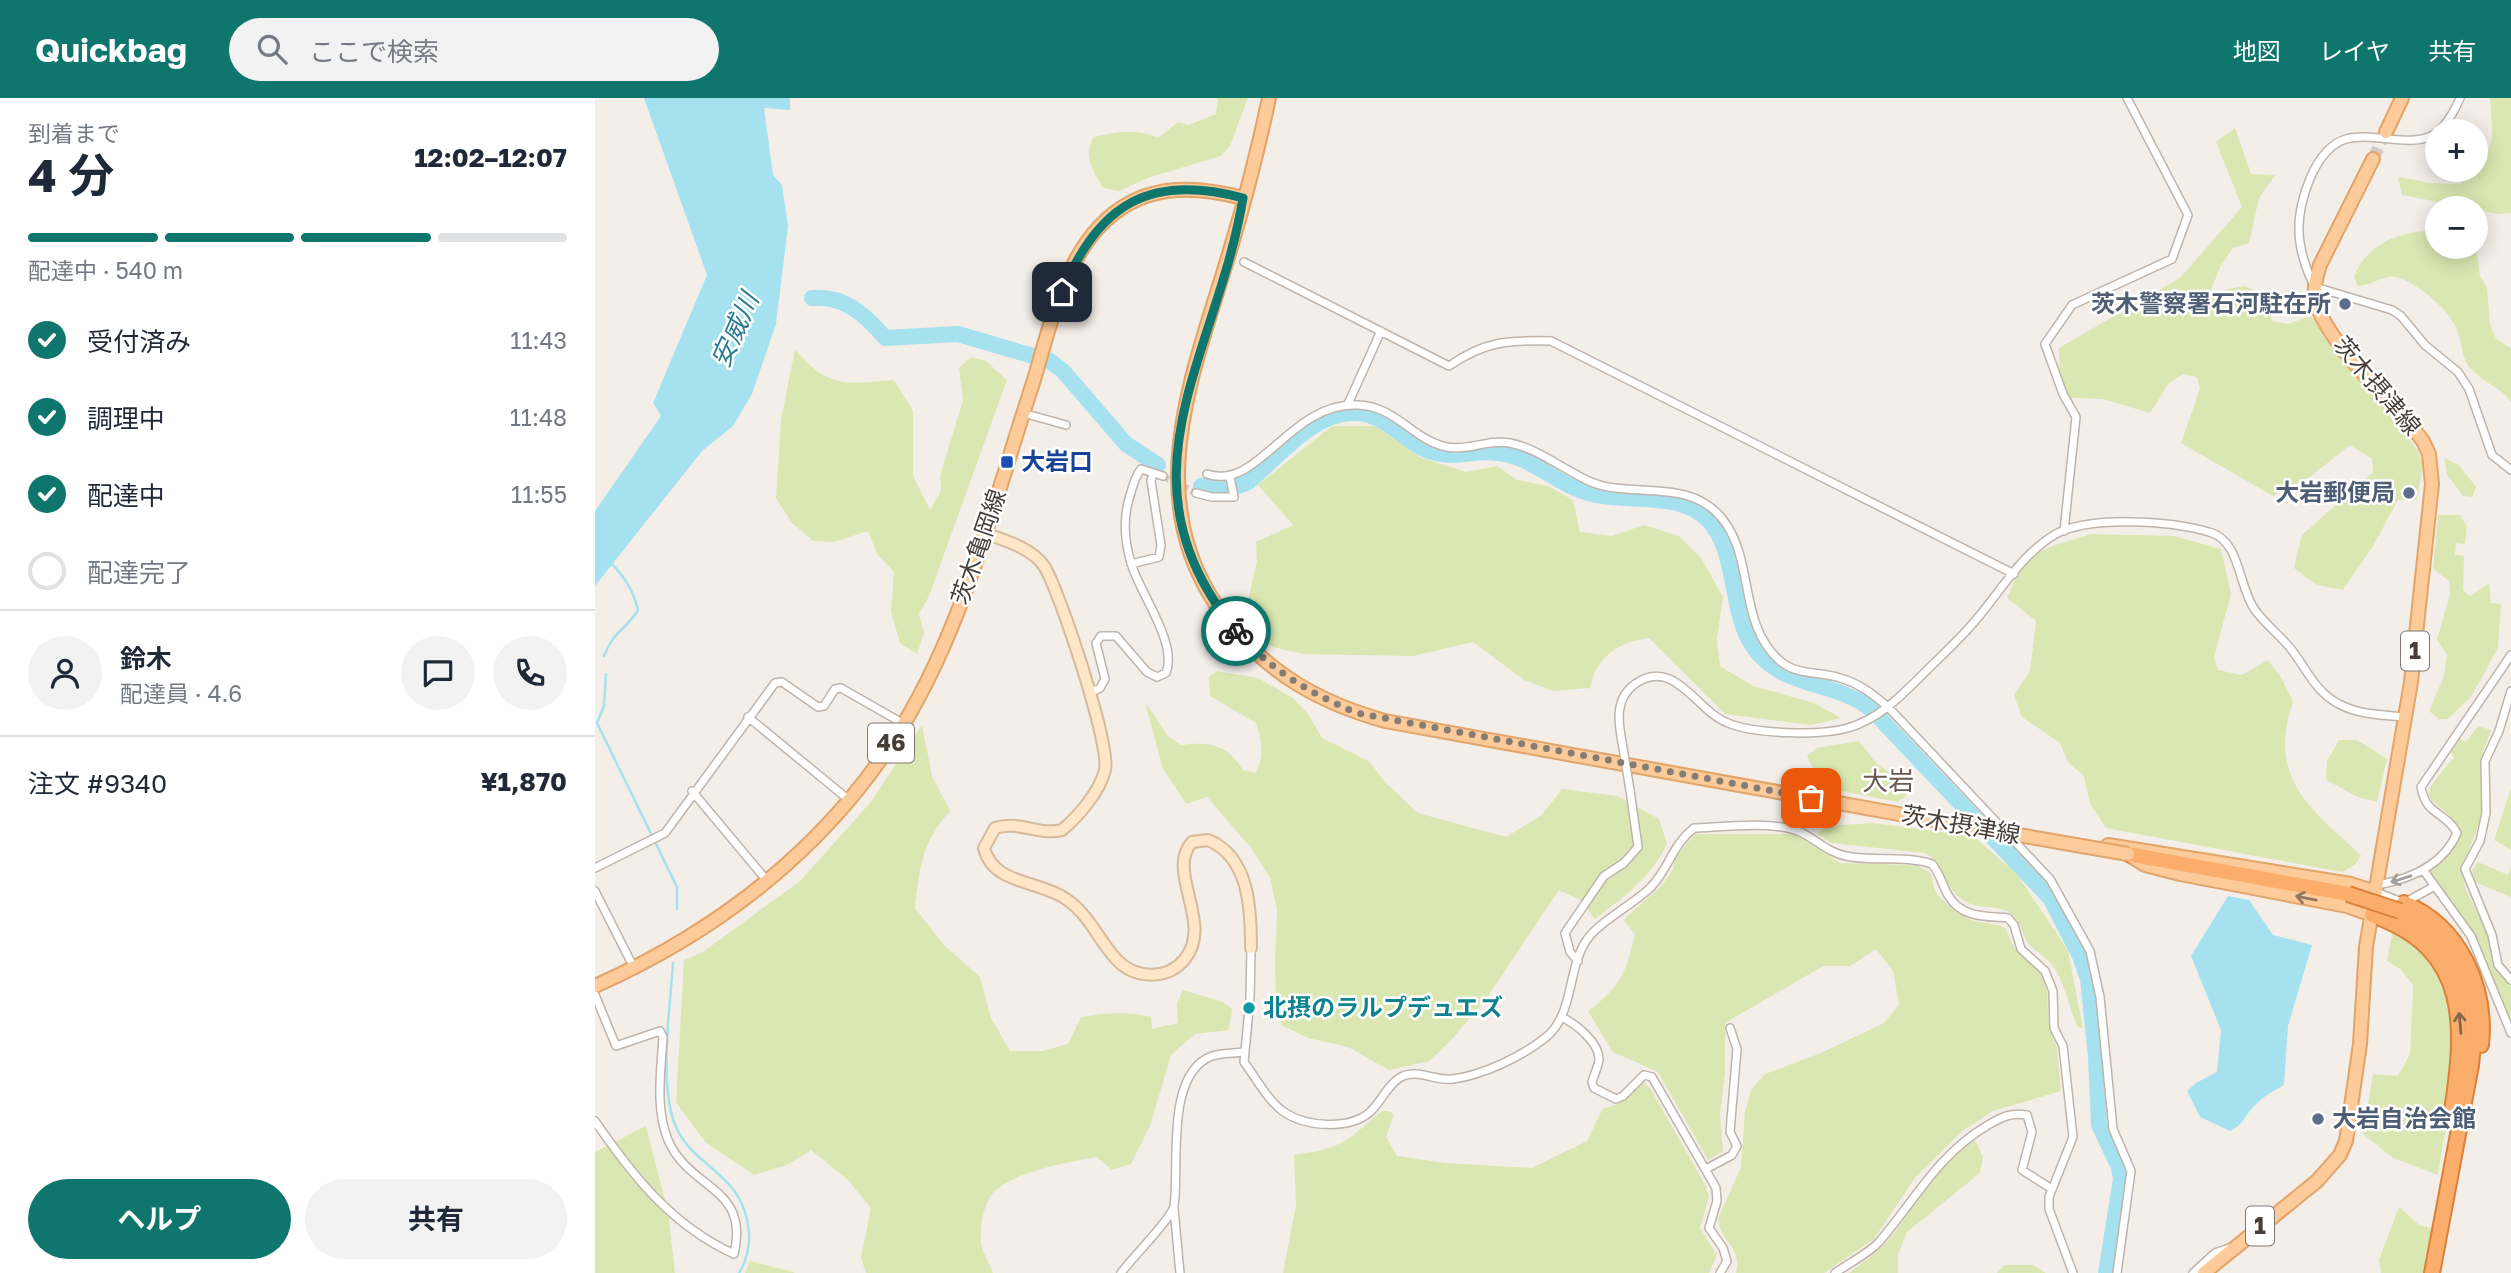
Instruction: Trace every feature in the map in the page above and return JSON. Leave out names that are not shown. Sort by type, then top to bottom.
[{"type":"highway","points":[[2128,855],[2348,894],[2402,907],[2441,941],[2456,962],[2467,989],[2474,1038],[2432,1273]]},
{"type":"highway","points":[[2372,915],[2398,924],[2420,940],[2441,963],[2455,993],[2461,1022],[2461,1059],[2438,1236]]},
{"type":"main road","points":[[1243,198],[1269,98]]},
{"type":"main road","points":[[2386,132],[2402,98]]},
{"type":"main road","points":[[2315,286],[2320,265],[2374,159]]},
{"type":"main road","name":"茨木亀岡線","points":[[595,986],[634,968],[717,920],[768,881],[806,847],[849,800],[904,724],[955,618],[1062,292],[1082,248],[1109,217],[1150,193],[1175,188],[1203,189],[1243,198]]},
{"type":"main road","name":"茨木摂津線","points":[[1243,198],[1185,403],[1176,464],[1177,490],[1187,541],[1202,582],[1224,616],[1266,663],[1315,696],[1385,721],[2128,855]]},
{"type":"main road","name":"茨木摂津線","points":[[2204,1273],[2235,1245],[2317,1181],[2340,1155],[2354,1100],[2366,947],[2406,717],[2430,526],[2432,469],[2429,454],[2409,422],[2335,337],[2319,311],[2315,286]]},
{"type":"main road","points":[[2043,840],[2074,840],[2208,869],[2372,915]]},
{"type":"main road","points":[[2208,869],[2377,889]]},
{"type":"street","points":[[2064,531],[2076,417],[2063,394],[2045,344],[2072,305],[2172,259],[2188,215],[2127,98]]},
{"type":"street","points":[[2460,98],[2452,116],[2432,135],[2416,140],[2371,135],[2343,140],[2324,155],[2304,195],[2299,222],[2309,276],[2315,286],[2392,310],[2401,316],[2425,345],[2458,372],[2469,389],[2492,455],[2511,470]]},
{"type":"street","points":[[1244,262],[1449,366],[1475,348],[1524,340],[1551,341],[2014,574]]},
{"type":"street","points":[[1347,404],[1381,331]]},
{"type":"street","points":[[1207,474],[1230,478],[1244,471],[1279,439],[1317,413],[1347,404],[1386,411],[1429,440],[1447,447],[1509,443],[1605,487],[1661,489],[1700,502],[1712,509],[1728,529],[1751,611],[1769,650],[1783,663],[1805,674],[1839,677],[1867,689],[2050,879],[2090,951],[2100,997],[2113,1129],[2131,1171],[2117,1273]]},
{"type":"street","points":[[1023,413],[1066,425]]},
{"type":"street","points":[[1089,693],[1100,688],[1105,679],[1096,643],[1101,636],[1115,636],[1147,672],[1157,677],[1166,673],[1170,662],[1167,646],[1131,564],[1125,528],[1127,506],[1141,469],[1163,476]]},
{"type":"street","points":[[1131,564],[1159,557],[1161,545],[1151,481],[1153,473]]},
{"type":"street","points":[[1196,493],[1229,499],[1234,497],[1230,478]]},
{"type":"street","points":[[1578,961],[1570,952],[1565,933],[1571,921],[1604,876],[1624,863],[1638,846],[1618,718],[1624,696],[1638,681],[1658,676],[1674,680],[1714,716],[1737,726],[1811,734],[1838,731],[1887,709],[1974,623],[2035,549],[2064,531],[2094,523],[2155,524],[2210,532],[2222,537],[2230,546],[2241,583],[2254,610],[2290,648],[2319,689],[2336,703],[2356,712],[2406,717]]},
{"type":"street","points":[[984,533],[1018,547],[1043,564],[1055,588],[1089,693],[1106,762],[1099,786],[1062,830],[1045,832],[1018,824],[995,828],[984,848],[986,858],[995,870],[1055,893],[1077,907],[1092,923],[1116,959],[1137,973],[1150,975],[1174,969],[1190,951],[1195,938],[1195,922],[1183,862],[1186,849],[1192,842],[1208,840],[1227,855],[1245,885],[1251,910],[1251,999],[1244,1062],[1284,1112],[1300,1119],[1337,1124],[1359,1120],[1370,1112],[1397,1079],[1406,1074],[1451,1080],[1481,1072],[1545,1038],[1561,1017],[1586,940],[1652,885],[1666,869],[1675,846],[1694,828],[1782,828],[1799,831],[1830,852],[1848,857],[1917,860],[1932,864],[1949,898],[1965,911],[1979,918],[2008,918],[2014,925],[2021,948],[2045,971],[2053,991],[2054,1028],[2063,1046],[2073,1137],[2052,1189],[2049,1209],[2073,1273]]},
{"type":"street","points":[[2377,889],[2424,871],[2452,844],[2457,833],[2451,823],[2433,813],[2423,802],[2421,787],[2511,655]]},
{"type":"street","points":[[595,868],[665,833],[692,791],[775,683],[782,682],[818,707],[824,706],[835,689],[842,688],[904,724]]},
{"type":"street","points":[[2511,691],[2499,731],[2485,761],[2486,813],[2480,841],[2465,869],[2492,935],[2498,965],[2511,979]]},
{"type":"street","points":[[748,717],[849,800]]},
{"type":"street","points":[[692,791],[768,881]]},
{"type":"street","points":[[2424,871],[2470,936],[2511,1033]]},
{"type":"street","points":[[2377,889],[2402,907],[2433,887]]},
{"type":"street","points":[[595,891],[634,968]]},
{"type":"street","points":[[595,995],[616,1046],[660,1031],[663,1037],[661,1118],[675,1153],[734,1209],[738,1223],[734,1254],[664,1210],[611,1148],[595,1121]]},
{"type":"street","points":[[1561,1017],[1574,1023],[1597,1049],[1599,1059],[1592,1082],[1594,1088],[1616,1099],[1644,1075],[1652,1077],[1716,1188],[1717,1200],[1709,1228],[1723,1248],[1727,1261],[1720,1273]]},
{"type":"street","points":[[1706,1169],[1732,1155],[1737,1146],[1730,1132],[1737,1049],[1730,1028]]},
{"type":"street","points":[[1180,1273],[1174,1209],[1175,1144],[1182,1094],[1194,1070],[1210,1057],[1244,1052]]},
{"type":"street","points":[[1835,1273],[1877,1244],[1933,1170],[1963,1140],[2014,1112],[2028,1115],[2032,1132],[2022,1170],[2052,1189]]},
{"type":"street","points":[[1121,1273],[1174,1209]]},
{"type":"street","points":[[2193,1273],[2215,1253],[2235,1245]]},
{"type":"green space","points":[[1218,98],[1248,98],[1230,146],[1221,156],[1150,177],[1119,191],[1103,188],[1089,157],[1094,137],[1134,132],[1158,138],[1178,122],[1189,125],[1216,114]]},
{"type":"green space","points":[[2490,98],[2511,98],[2511,213],[2488,212],[2488,196],[2425,196],[2425,200],[2402,195],[2398,177],[2431,183],[2488,182],[2488,151],[2492,128]]},
{"type":"green space","points":[[2235,128],[2251,174],[2275,175],[2259,198],[2249,243],[2233,248],[2220,267],[2210,293],[2244,286],[2266,294],[2272,321],[2287,324],[2312,316],[2323,336],[2417,449],[2423,464],[2417,500],[2398,500],[2373,546],[2343,590],[2317,585],[2294,568],[2302,535],[2373,472],[2372,459],[2350,445],[2311,476],[2273,496],[2181,443],[2200,389],[2197,377],[2183,374],[2169,383],[2150,413],[2103,399],[2060,397],[2059,348],[2180,278],[2242,207],[2216,142]]},
{"type":"green space","points":[[2425,231],[2425,259],[2478,259],[2480,276],[2487,288],[2490,324],[2496,339],[2511,348],[2511,402],[2470,368],[2453,322],[2425,292],[2397,277],[2358,286],[2354,277],[2359,266],[2374,249],[2394,238]]},
{"type":"green space","points":[[795,349],[818,371],[839,381],[894,380],[913,411],[913,476],[930,510],[941,490],[940,476],[963,400],[959,368],[971,357],[986,361],[1007,380],[929,596],[919,614],[924,633],[917,654],[900,643],[891,612],[894,572],[877,554],[868,531],[834,542],[813,541],[792,523],[776,498],[781,420]]},
{"type":"green space","points":[[1332,426],[1375,426],[1422,458],[1466,472],[1497,466],[1517,480],[1548,486],[1573,500],[1580,532],[1612,536],[1644,525],[1679,536],[1701,558],[1723,597],[1717,639],[1720,666],[1753,686],[1814,703],[1841,718],[1811,725],[1725,714],[1649,638],[1628,643],[1611,652],[1598,667],[1590,688],[1553,691],[1524,680],[1473,642],[1413,656],[1302,654],[1273,647],[1260,636],[1247,605],[1257,561],[1256,542],[1293,525],[1258,485]]},
{"type":"green space","points":[[2444,458],[2459,465],[2476,487],[2472,497],[2463,496],[2447,474]]},
{"type":"green space","points":[[2438,515],[2460,515],[2467,526],[2465,544],[2456,543],[2455,555],[2464,556],[2463,590],[2470,596],[2489,583],[2491,603],[2501,604],[2498,648],[2471,697],[2448,719],[2439,719],[2429,711],[2444,676],[2447,655],[2437,640],[2450,594],[2449,581],[2433,569]]},
{"type":"green space","points":[[2089,534],[2174,536],[2221,549],[2231,594],[2214,657],[2218,670],[2242,675],[2268,660],[2282,679],[2293,702],[2286,728],[2285,751],[2289,771],[2310,806],[2361,855],[2356,864],[2342,872],[2106,828],[2090,804],[2084,776],[2068,762],[2060,743],[2022,717],[2014,695],[2030,671],[2036,621],[2007,598],[2019,571],[2030,557]]},
{"type":"green space","points":[[1217,671],[1258,678],[1293,698],[1308,714],[1322,738],[1370,762],[1384,781],[1418,813],[1506,837],[1542,815],[1562,789],[1617,796],[1659,819],[1667,843],[1645,876],[1595,919],[1580,900],[1559,890],[1486,999],[1453,1038],[1430,1061],[1389,1070],[1348,1047],[1308,1038],[1281,1025],[1282,1001],[1276,993],[1275,967],[1277,909],[1270,878],[1252,849],[1207,797],[1186,804],[1163,769],[1145,702],[1168,736],[1181,745],[1201,744],[1217,747],[1231,755],[1243,770],[1255,773],[1261,761],[1256,723],[1210,696],[1209,677]]},
{"type":"green space","points":[[922,725],[932,776],[950,811],[933,834],[923,856],[915,908],[944,945],[980,977],[991,1018],[1010,1051],[1042,1051],[1068,1044],[1081,1017],[1099,1014],[1151,1017],[1152,1029],[1178,1023],[1177,1003],[1183,990],[1223,1002],[1232,1009],[1229,1030],[1195,1034],[1171,1055],[1150,1126],[1131,1164],[1112,1170],[1097,1157],[1043,1168],[1016,1178],[995,1191],[985,1208],[981,1237],[983,1251],[993,1273],[866,1273],[861,1258],[871,1208],[847,1179],[811,1150],[787,1165],[754,1175],[705,1142],[676,1102],[684,960],[703,952],[800,881],[870,803]]},
{"type":"green space","points":[[2478,726],[2491,730],[2481,758],[2483,811],[2462,870],[2466,890],[2489,936],[2496,966],[2511,984],[2511,1025],[2474,935],[2429,872],[2455,846],[2460,832],[2452,819],[2431,799],[2431,786],[2454,758],[2451,752],[2460,739],[2466,742]]},
{"type":"green space","points":[[2339,740],[2357,740],[2387,759],[2377,802],[2358,797],[2326,780],[2327,761]]},
{"type":"green space","points":[[1859,741],[1877,764],[1914,789],[1898,802],[1822,787],[1807,756],[1817,748]]},
{"type":"green space","points":[[2511,788],[2511,850],[2494,840]]},
{"type":"green space","points":[[1873,823],[1973,836],[2017,874],[2068,951],[2083,1029],[2077,1026],[2053,966],[2029,944],[2019,922],[2010,913],[1998,908],[1973,905],[1960,898],[1936,863],[1925,853],[1831,843],[1817,834],[1826,826]]},
{"type":"green space","points":[[1695,834],[1795,834],[1840,863],[1916,865],[1923,868],[1930,874],[1937,894],[1963,916],[2005,928],[2015,949],[2041,974],[2047,991],[2049,1028],[2057,1048],[2061,1091],[1993,1111],[1961,1132],[1915,1178],[1874,1239],[1824,1273],[1736,1273],[1734,1251],[1719,1226],[1718,1219],[1741,1167],[1745,1112],[1751,1090],[1765,1074],[1821,1053],[1884,1023],[1899,1005],[1893,971],[1876,949],[1850,966],[1823,966],[1725,1023],[1725,1073],[1720,1114],[1723,1152],[1708,1160],[1658,1072],[1613,1052],[1588,1011],[1608,994],[1625,969],[1635,934],[1623,920],[1660,887],[1672,872],[1676,856]]},
{"type":"green space","points":[[2478,862],[2508,875],[2511,867],[2511,897],[2475,882],[2472,870]]},
{"type":"green space","points":[[2393,929],[2423,949],[2442,974],[2452,1005],[2456,1038],[2454,1073],[2438,1175],[2393,1158],[2363,1134],[2373,1074],[2398,1076],[2410,1054],[2413,985],[2400,969],[2387,961]]},
{"type":"green space","points":[[1643,1082],[1650,1088],[1706,1186],[1709,1197],[1700,1228],[1717,1255],[1709,1273],[1283,1273],[1296,1205],[1294,1155],[1323,1150],[1343,1142],[1382,1111],[1389,1111],[1394,1114],[1386,1137],[1397,1156],[1445,1163],[1532,1168],[1587,1141],[1603,1108],[1620,1103]]},
{"type":"green space","points":[[646,1126],[668,1212],[675,1273],[595,1273],[595,1152]]},
{"type":"green space","points":[[1975,1140],[1983,1157],[1980,1173],[1907,1232],[1898,1255],[1898,1273],[1849,1273],[1879,1250],[1893,1235],[1950,1157],[1962,1146]]},
{"type":"green space","points":[[2399,1207],[2419,1225],[2432,1228],[2423,1273],[2381,1273],[2379,1260]]},
{"type":"green space","points":[[750,1261],[794,1272],[794,1273],[745,1273]]},
{"type":"green space","points":[[2004,1265],[2033,1265],[2046,1273],[1997,1273]]},
{"type":"water","name":"安威川","points":[[644,98],[790,98],[790,110],[764,108],[773,175],[782,185],[788,226],[776,324],[752,394],[733,426],[702,451],[595,586],[595,511],[661,416],[653,403],[707,275]]},
{"type":"water","points":[[2228,896],[2249,900],[2273,935],[2312,945],[2288,1026],[2284,1085],[2261,1099],[2241,1123],[2230,1131],[2200,1117],[2187,1091],[2217,1072],[2221,1030],[2191,956]]},
{"type":"waterway","points":[[812,298],[844,303],[862,314],[885,338],[958,334],[1050,361],[1063,371],[1126,444],[1158,465]]},
{"type":"waterway","points":[[1201,486],[1225,488],[1248,482],[1309,429],[1337,415],[1352,413],[1383,421],[1417,445],[1436,453],[1454,455],[1490,452],[1511,455],[1585,492],[1680,504],[1707,519],[1725,548],[1741,621],[1757,652],[1783,673],[1843,694],[1872,710],[2051,899],[2080,956],[2088,979],[2096,1056],[2099,1125],[2119,1167],[2121,1179],[2106,1273]]},
{"type":"waterway","points":[[604,656],[611,641],[638,610],[628,584],[610,562]]},
{"type":"waterway","points":[[606,674],[604,706],[597,723],[677,887],[677,909]]},
{"type":"waterway","points":[[673,963],[666,1057],[671,1112],[678,1131],[688,1146],[726,1181],[737,1194],[745,1211],[749,1243],[746,1259],[739,1273]]},
{"type":"tunnel","points":[[2373,159],[2386,132]]},
{"type":"tunnel","points":[[1163,476],[1196,493]]},
{"type":"way so far","points":[[1236,631],[1266,663],[1282,675],[1315,696],[1357,713],[1385,721],[1811,798]]},
{"type":"place","name":"茨木警察署石河駐在所","points":[[2345,304]]},
{"type":"place","name":"大岩口","points":[[1007,462]]},
{"type":"place","name":"大岩郵便局","points":[[2409,493]]},
{"type":"place","name":"北摂のラルプデュエズ","points":[[1249,1008]]},
{"type":"place","name":"大岩自治会館","points":[[2318,1119]]},
{"type":"district","name":"大岩","points":[[1888,781]]},
{"type":"route","points":[[1062,292],[1075,261],[1090,237],[1109,217],[1133,201],[1150,193],[1175,188],[1203,189],[1243,198],[1240,218],[1195,363],[1185,403],[1176,464],[1181,520],[1194,562],[1202,582],[1236,631]]}]
